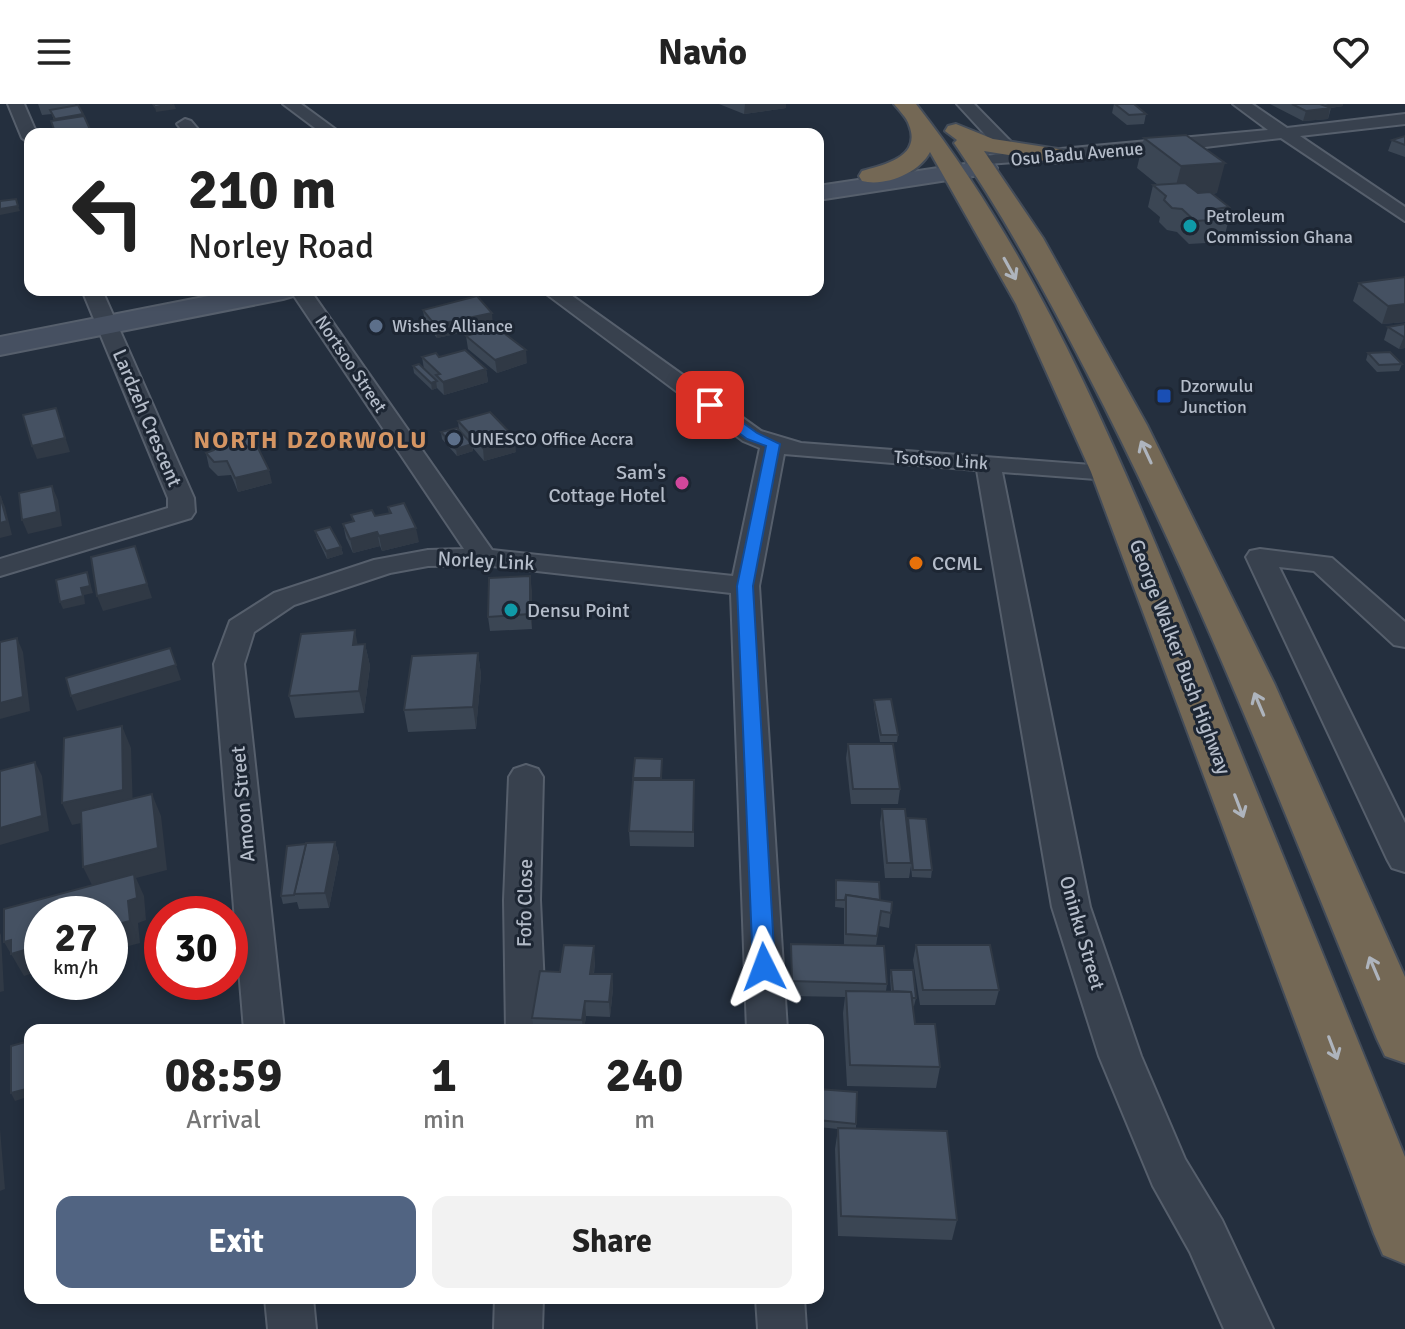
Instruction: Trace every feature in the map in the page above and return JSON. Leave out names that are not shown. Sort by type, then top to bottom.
[{"type":"highway","name":"George Walker Bush Highway","points":[[905,104],[940,123],[982,164],[1022,224],[1137,432],[1192,548],[1405,1039]]},
{"type":"highway","name":"George Walker Bush Highway","points":[[940,123],[953,167],[1030,304],[1109,472],[1405,1234]]},
{"type":"highway","points":[[882,178],[919,155],[940,123],[987,145],[1060,159]]},
{"type":"highway","points":[[1022,224],[1019,191],[1025,178],[1060,159]]},
{"type":"highway","points":[[882,178],[938,189],[971,202]]},
{"type":"main road","points":[[824,185],[982,164]]},
{"type":"main road","points":[[824,192],[882,178]]},
{"type":"main road","points":[[0,346],[254,296]]},
{"type":"street","points":[[16,104],[26,128]]},
{"type":"street","points":[[291,104],[325,128]]},
{"type":"street","points":[[965,104],[1010,151]]},
{"type":"street","points":[[1241,104],[1405,215]]},
{"type":"street","name":"Osu Badu Avenue","points":[[982,164],[1286,136],[1405,119]]},
{"type":"street","points":[[1375,196],[1405,187]]},
{"type":"street","points":[[94,296],[107,327]]},
{"type":"street","name":"Nortsoo Street","points":[[304,296],[483,557]]},
{"type":"street","name":"Tsotsoo Link","points":[[559,296],[752,436],[773,444],[801,450],[1109,472]]},
{"type":"street","name":"Lardzeh Crescent","points":[[0,568],[182,512],[181,498],[107,327]]},
{"type":"street","points":[[767,1024],[745,586],[773,444]]},
{"type":"street","name":"Oninku Street","points":[[988,463],[1071,907],[1126,1071],[1169,1172],[1206,1236],[1249,1329]]},
{"type":"street","name":"Norley Link","points":[[240,627],[284,599],[384,566],[428,558],[483,557],[745,586]]},
{"type":"street","points":[[1405,638],[1322,564],[1260,557],[1405,859]]},
{"type":"street","name":"Amoon Street","points":[[240,627],[229,664],[263,1024]]},
{"type":"street","name":"Fofo Close","points":[[526,777],[522,900],[526,1024]]},
{"type":"street","points":[[290,1304],[292,1329]]},
{"type":"street","points":[[518,1329],[519,1304]]},
{"type":"street","points":[[780,1304],[782,1329]]},
{"type":"building","points":[[1115,104],[1134,104],[1146,114],[1129,115]]},
{"type":"building","points":[[1292,104],[1320,104],[1331,108],[1306,111]]},
{"type":"building","points":[[78,105],[83,114],[55,119],[50,110]]},
{"type":"building","points":[[84,116],[89,128],[54,128],[51,121]]},
{"type":"building","points":[[1186,135],[1225,163],[1181,166],[1144,138]]},
{"type":"building","points":[[1405,136],[1405,145],[1392,140]]},
{"type":"building","points":[[1185,183],[1198,193],[1210,192],[1229,207],[1216,209],[1229,219],[1195,221],[1182,209],[1172,208],[1164,200],[1166,196],[1153,185]]},
{"type":"building","points":[[16,199],[18,206],[0,209],[0,201]]},
{"type":"building","points":[[1405,277],[1405,304],[1388,306],[1359,283]]},
{"type":"building","points":[[477,296],[492,313],[435,325],[423,310]]},
{"type":"building","points":[[1405,324],[1404,337],[1388,327]]},
{"type":"building","points":[[496,327],[526,350],[495,360],[466,336]]},
{"type":"building","points":[[465,350],[486,369],[443,382],[436,375],[440,374],[422,357],[436,353],[439,357]]},
{"type":"building","points":[[1390,352],[1402,364],[1379,365],[1368,353]]},
{"type":"building","points":[[419,364],[437,381],[431,383],[413,366]]},
{"type":"building","points":[[56,408],[65,438],[32,446],[23,415]]},
{"type":"building","points":[[490,412],[515,438],[483,448],[458,421]]},
{"type":"building","points":[[457,428],[472,444],[456,449],[441,432]]},
{"type":"building","points":[[252,436],[269,470],[235,478],[227,461],[214,462],[206,453],[214,450],[217,444]]},
{"type":"building","points":[[52,486],[57,512],[22,520],[19,493]]},
{"type":"building","points":[[0,496],[7,521],[0,523]]},
{"type":"building","points":[[404,503],[416,528],[379,536],[377,532],[350,539],[343,524],[354,521],[351,515],[372,510],[375,516],[391,513],[388,507]]},
{"type":"building","points":[[330,527],[341,547],[326,551],[315,531]]},
{"type":"building","points":[[135,546],[147,584],[97,596],[91,557]]},
{"type":"building","points":[[87,572],[90,586],[81,588],[83,596],[60,602],[56,580]]},
{"type":"building","points":[[530,576],[530,614],[488,617],[489,578]]},
{"type":"building","points":[[355,630],[353,645],[365,644],[359,691],[289,696],[301,634]]},
{"type":"building","points":[[17,638],[23,697],[0,703],[0,642]]},
{"type":"building","points":[[170,648],[176,665],[71,696],[66,678]]},
{"type":"building","points":[[478,653],[473,707],[404,710],[412,656]]},
{"type":"building","points":[[891,699],[898,735],[881,735],[874,700]]},
{"type":"building","points":[[122,726],[123,790],[62,803],[64,738]]},
{"type":"building","points":[[848,744],[893,744],[900,789],[853,789]]},
{"type":"building","points":[[635,758],[662,759],[661,778],[633,778]]},
{"type":"building","points":[[35,762],[42,816],[0,828],[0,771]]},
{"type":"building","points":[[633,780],[694,780],[693,832],[629,831]]},
{"type":"building","points":[[152,794],[158,848],[83,867],[81,811]]},
{"type":"building","points":[[882,809],[905,809],[911,863],[887,863]]},
{"type":"building","points":[[908,818],[926,819],[932,870],[913,870]]},
{"type":"building","points":[[335,842],[325,893],[294,894],[306,843]]},
{"type":"building","points":[[306,844],[294,895],[281,896],[287,846]]},
{"type":"building","points":[[134,874],[137,898],[128,901],[128,896],[52,896]]},
{"type":"building","points":[[836,880],[879,882],[880,900],[846,895],[845,900],[836,900]]},
{"type":"building","points":[[846,895],[892,902],[891,913],[881,911],[877,936],[846,934]]},
{"type":"building","points":[[24,904],[24,950],[11,954],[11,940],[4,942],[4,909]]},
{"type":"building","points":[[791,944],[884,946],[887,984],[792,981]]},
{"type":"building","points":[[564,945],[594,946],[590,974],[612,974],[609,1002],[585,1001],[582,1020],[532,1018],[540,971],[560,972]]},
{"type":"building","points":[[916,945],[990,945],[999,990],[923,990]]},
{"type":"building","points":[[891,970],[913,970],[916,998],[912,998],[911,992],[893,991]]},
{"type":"building","points":[[846,991],[911,992],[915,1024],[935,1024],[940,1067],[850,1065]]},
{"type":"building","points":[[24,1042],[24,1090],[11,1093],[11,1046]]},
{"type":"building","points":[[824,1089],[857,1092],[856,1124],[824,1121]]},
{"type":"building","points":[[838,1128],[947,1131],[957,1220],[841,1216]]},
{"type":"place","name":"Petroleum Commission Ghana","points":[[1190,226]]},
{"type":"place","name":"Wishes Alliance","points":[[376,326]]},
{"type":"place","name":"Dzorwulu Junction","points":[[1164,396]]},
{"type":"place","name":"UNESCO Office Accra","points":[[454,439]]},
{"type":"place","name":"Sam's Cottage Hotel","points":[[682,483]]},
{"type":"place","name":"CCML","points":[[916,563]]},
{"type":"place","name":"Densu Point","points":[[511,610]]},
{"type":"district","name":"NORTH DZORWOLU","points":[[311,440]]},
{"type":"route","points":[[710,405],[752,436],[773,444],[745,586],[764,967]]}]
